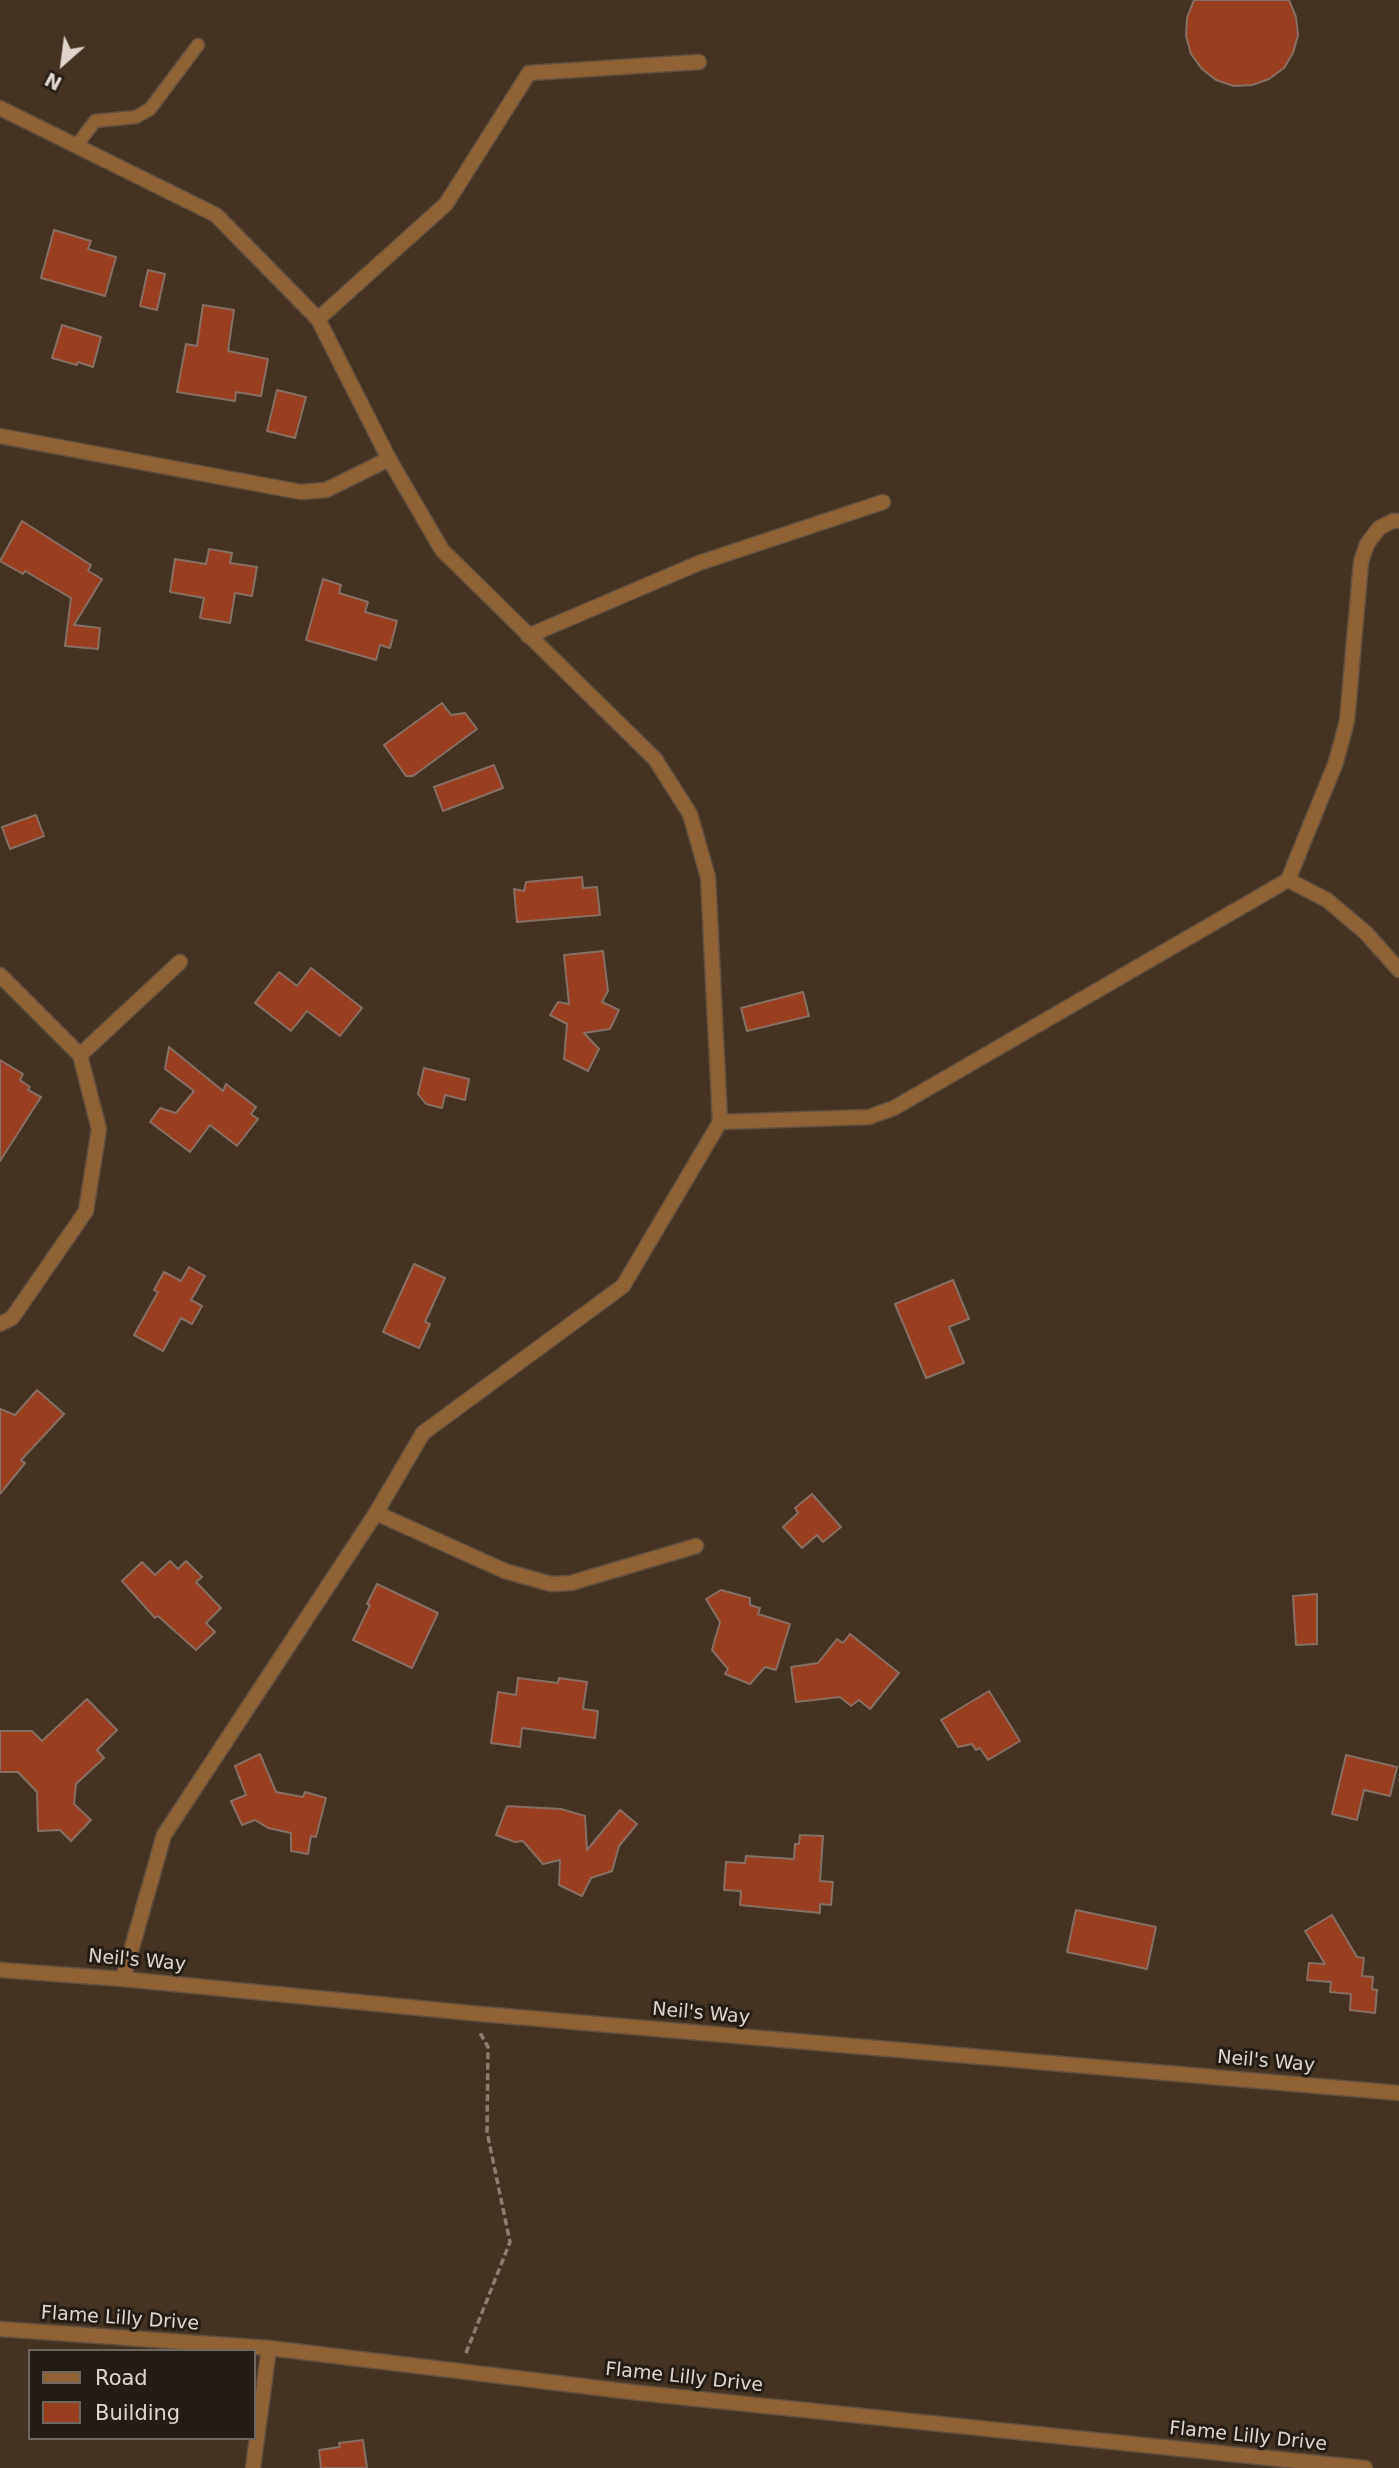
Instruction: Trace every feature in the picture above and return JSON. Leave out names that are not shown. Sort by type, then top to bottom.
[{"type":"street","points":[[318,319],[446,204],[529,73],[699,62]]},
{"type":"street","points":[[0,108],[216,215],[318,319],[389,459],[442,550],[655,759],[690,814],[708,877],[720,1122],[623,1286],[423,1433],[376,1513],[164,1835],[123,1979]]},
{"type":"street","points":[[0,436],[301,492],[326,490],[389,459]]},
{"type":"street","points":[[527,636],[699,563],[883,502]]},
{"type":"street","points":[[720,1122],[869,1117],[894,1108],[1288,880],[1336,762],[1347,721],[1361,562],[1367,544],[1379,528],[1399,521]]},
{"type":"street","points":[[1288,880],[1327,900],[1366,933],[1399,970]]},
{"type":"street","points":[[80,1055],[180,962]]},
{"type":"street","points":[[0,975],[80,1055],[99,1129],[86,1211],[12,1318],[0,1324]]},
{"type":"street","points":[[376,1513],[505,1571],[551,1584],[571,1583],[696,1546]]},
{"type":"street","name":"Neil's Way","points":[[0,1969],[470,2013],[1399,2093]]},
{"type":"street","name":"Flame Lilly Drive","points":[[0,2329],[269,2348],[640,2393],[1365,2468]]},
{"type":"street","points":[[253,2468],[269,2348]]},
{"type":"lane","points":[[77,145],[95,121],[136,117],[150,109],[198,45]]},
{"type":"path","points":[[458,2371],[510,2242],[486,2132],[488,2047],[470,2013]]},
{"type":"building","points":[[1194,0],[1289,0],[1296,17],[1298,35],[1293,53],[1284,68],[1269,79],[1252,85],[1234,86],[1216,80],[1202,69],[1191,54],[1186,36],[1187,18]]},
{"type":"building","points":[[54,230],[91,241],[88,249],[116,257],[105,296],[41,278]]},
{"type":"building","points":[[148,270],[165,274],[157,310],[140,306]]},
{"type":"building","points":[[203,305],[234,310],[228,351],[268,359],[261,396],[236,392],[235,401],[177,392],[186,344],[197,346]]},
{"type":"building","points":[[62,325],[101,337],[93,367],[52,358]]},
{"type":"building","points":[[277,390],[306,397],[295,438],[267,431]]},
{"type":"building","points":[[22,521],[91,565],[88,571],[102,579],[74,625],[100,628],[98,649],[65,646],[71,598],[25,571],[23,574],[0,561]]},
{"type":"building","points":[[209,549],[232,553],[230,563],[257,567],[252,596],[235,593],[230,623],[200,618],[204,598],[170,592],[175,559],[206,564]]},
{"type":"building","points":[[323,579],[341,585],[339,593],[368,602],[365,612],[397,621],[390,648],[380,645],[376,660],[306,640]]},
{"type":"building","points":[[442,703],[451,715],[465,713],[477,729],[413,776],[406,776],[384,745]]},
{"type":"building","points":[[494,765],[503,788],[443,811],[434,787]]},
{"type":"building","points":[[36,815],[44,836],[10,849],[2,827]]},
{"type":"building","points":[[582,877],[583,888],[597,887],[600,915],[517,922],[514,889],[524,891],[526,882]]},
{"type":"building","points":[[603,951],[608,991],[602,1002],[619,1010],[610,1029],[584,1033],[599,1049],[588,1071],[564,1059],[567,1024],[550,1015],[558,1002],[569,1004],[564,955]]},
{"type":"building","points":[[311,968],[362,1008],[340,1036],[307,1011],[291,1031],[255,1003],[279,972],[297,986]]},
{"type":"building","points":[[803,992],[809,1016],[747,1031],[741,1008]]},
{"type":"building","points":[[169,1047],[223,1091],[226,1084],[256,1107],[251,1114],[258,1119],[237,1146],[210,1125],[190,1152],[150,1122],[160,1108],[176,1113],[194,1091],[165,1069]]},
{"type":"building","points":[[0,1060],[23,1074],[20,1080],[30,1087],[28,1090],[41,1097],[0,1161]]},
{"type":"building","points":[[424,1068],[469,1079],[465,1100],[445,1095],[442,1108],[426,1104],[418,1094]]},
{"type":"building","points":[[414,1264],[445,1278],[425,1322],[430,1324],[419,1348],[383,1332]]},
{"type":"building","points":[[189,1267],[205,1276],[191,1300],[202,1306],[192,1324],[181,1318],[163,1351],[134,1335],[158,1292],[154,1290],[164,1272],[181,1281]]},
{"type":"building","points":[[953,1280],[969,1319],[949,1327],[964,1363],[926,1378],[895,1304]]},
{"type":"building","points":[[37,1390],[64,1414],[21,1460],[25,1463],[0,1494],[0,1409],[15,1415]]},
{"type":"building","points":[[812,1494],[841,1527],[823,1542],[817,1535],[802,1548],[783,1527],[798,1513],[795,1508]]},
{"type":"building","points":[[170,1561],[178,1569],[186,1561],[202,1577],[196,1582],[221,1608],[206,1623],[215,1632],[196,1650],[158,1616],[155,1618],[122,1581],[142,1562],[155,1575]]},
{"type":"building","points":[[377,1584],[438,1613],[412,1668],[353,1640]]},
{"type":"building","points":[[721,1590],[750,1598],[750,1605],[760,1608],[758,1614],[790,1624],[776,1670],[765,1667],[750,1684],[725,1674],[728,1669],[712,1650],[720,1622],[706,1599]]},
{"type":"building","points":[[1317,1594],[1317,1644],[1296,1645],[1293,1596]]},
{"type":"building","points":[[850,1634],[899,1673],[870,1709],[859,1700],[851,1706],[840,1697],[796,1702],[791,1667],[818,1663],[837,1639],[843,1643]]},
{"type":"building","points":[[518,1678],[558,1683],[559,1678],[587,1682],[583,1709],[598,1711],[595,1738],[522,1728],[520,1747],[491,1743],[498,1692],[516,1695]]},
{"type":"building","points":[[989,1691],[1020,1741],[988,1760],[980,1748],[976,1750],[972,1744],[958,1747],[941,1720]]},
{"type":"building","points":[[87,1699],[117,1730],[97,1750],[104,1758],[76,1784],[74,1804],[91,1820],[71,1841],[60,1830],[38,1831],[37,1792],[18,1772],[0,1772],[0,1731],[32,1731],[42,1741]]},
{"type":"building","points":[[260,1754],[276,1792],[303,1797],[305,1792],[326,1798],[316,1837],[311,1836],[308,1854],[291,1851],[291,1833],[268,1828],[255,1820],[242,1825],[231,1801],[246,1795],[235,1766]]},
{"type":"building","points":[[1346,1755],[1397,1767],[1390,1796],[1364,1790],[1357,1820],[1332,1814]]},
{"type":"building","points":[[507,1806],[561,1809],[585,1816],[587,1850],[620,1810],[637,1824],[619,1846],[612,1871],[591,1878],[582,1896],[559,1885],[560,1860],[543,1864],[523,1841],[515,1842],[496,1835]]},
{"type":"building","points":[[800,1835],[823,1836],[820,1881],[833,1882],[831,1905],[820,1904],[820,1913],[740,1905],[741,1891],[724,1890],[726,1862],[745,1863],[746,1856],[794,1859],[795,1844],[799,1844]]},
{"type":"building","points":[[1076,1910],[1156,1927],[1147,1969],[1067,1952]]},
{"type":"building","points":[[1332,1915],[1357,1957],[1364,1958],[1362,1976],[1373,1977],[1372,1989],[1377,1990],[1375,2013],[1350,2010],[1351,1994],[1330,1992],[1331,1982],[1307,1980],[1309,1963],[1325,1964],[1305,1931]]},
{"type":"building","points":[[363,2440],[367,2468],[321,2468],[319,2450],[340,2447],[339,2443]]}]
